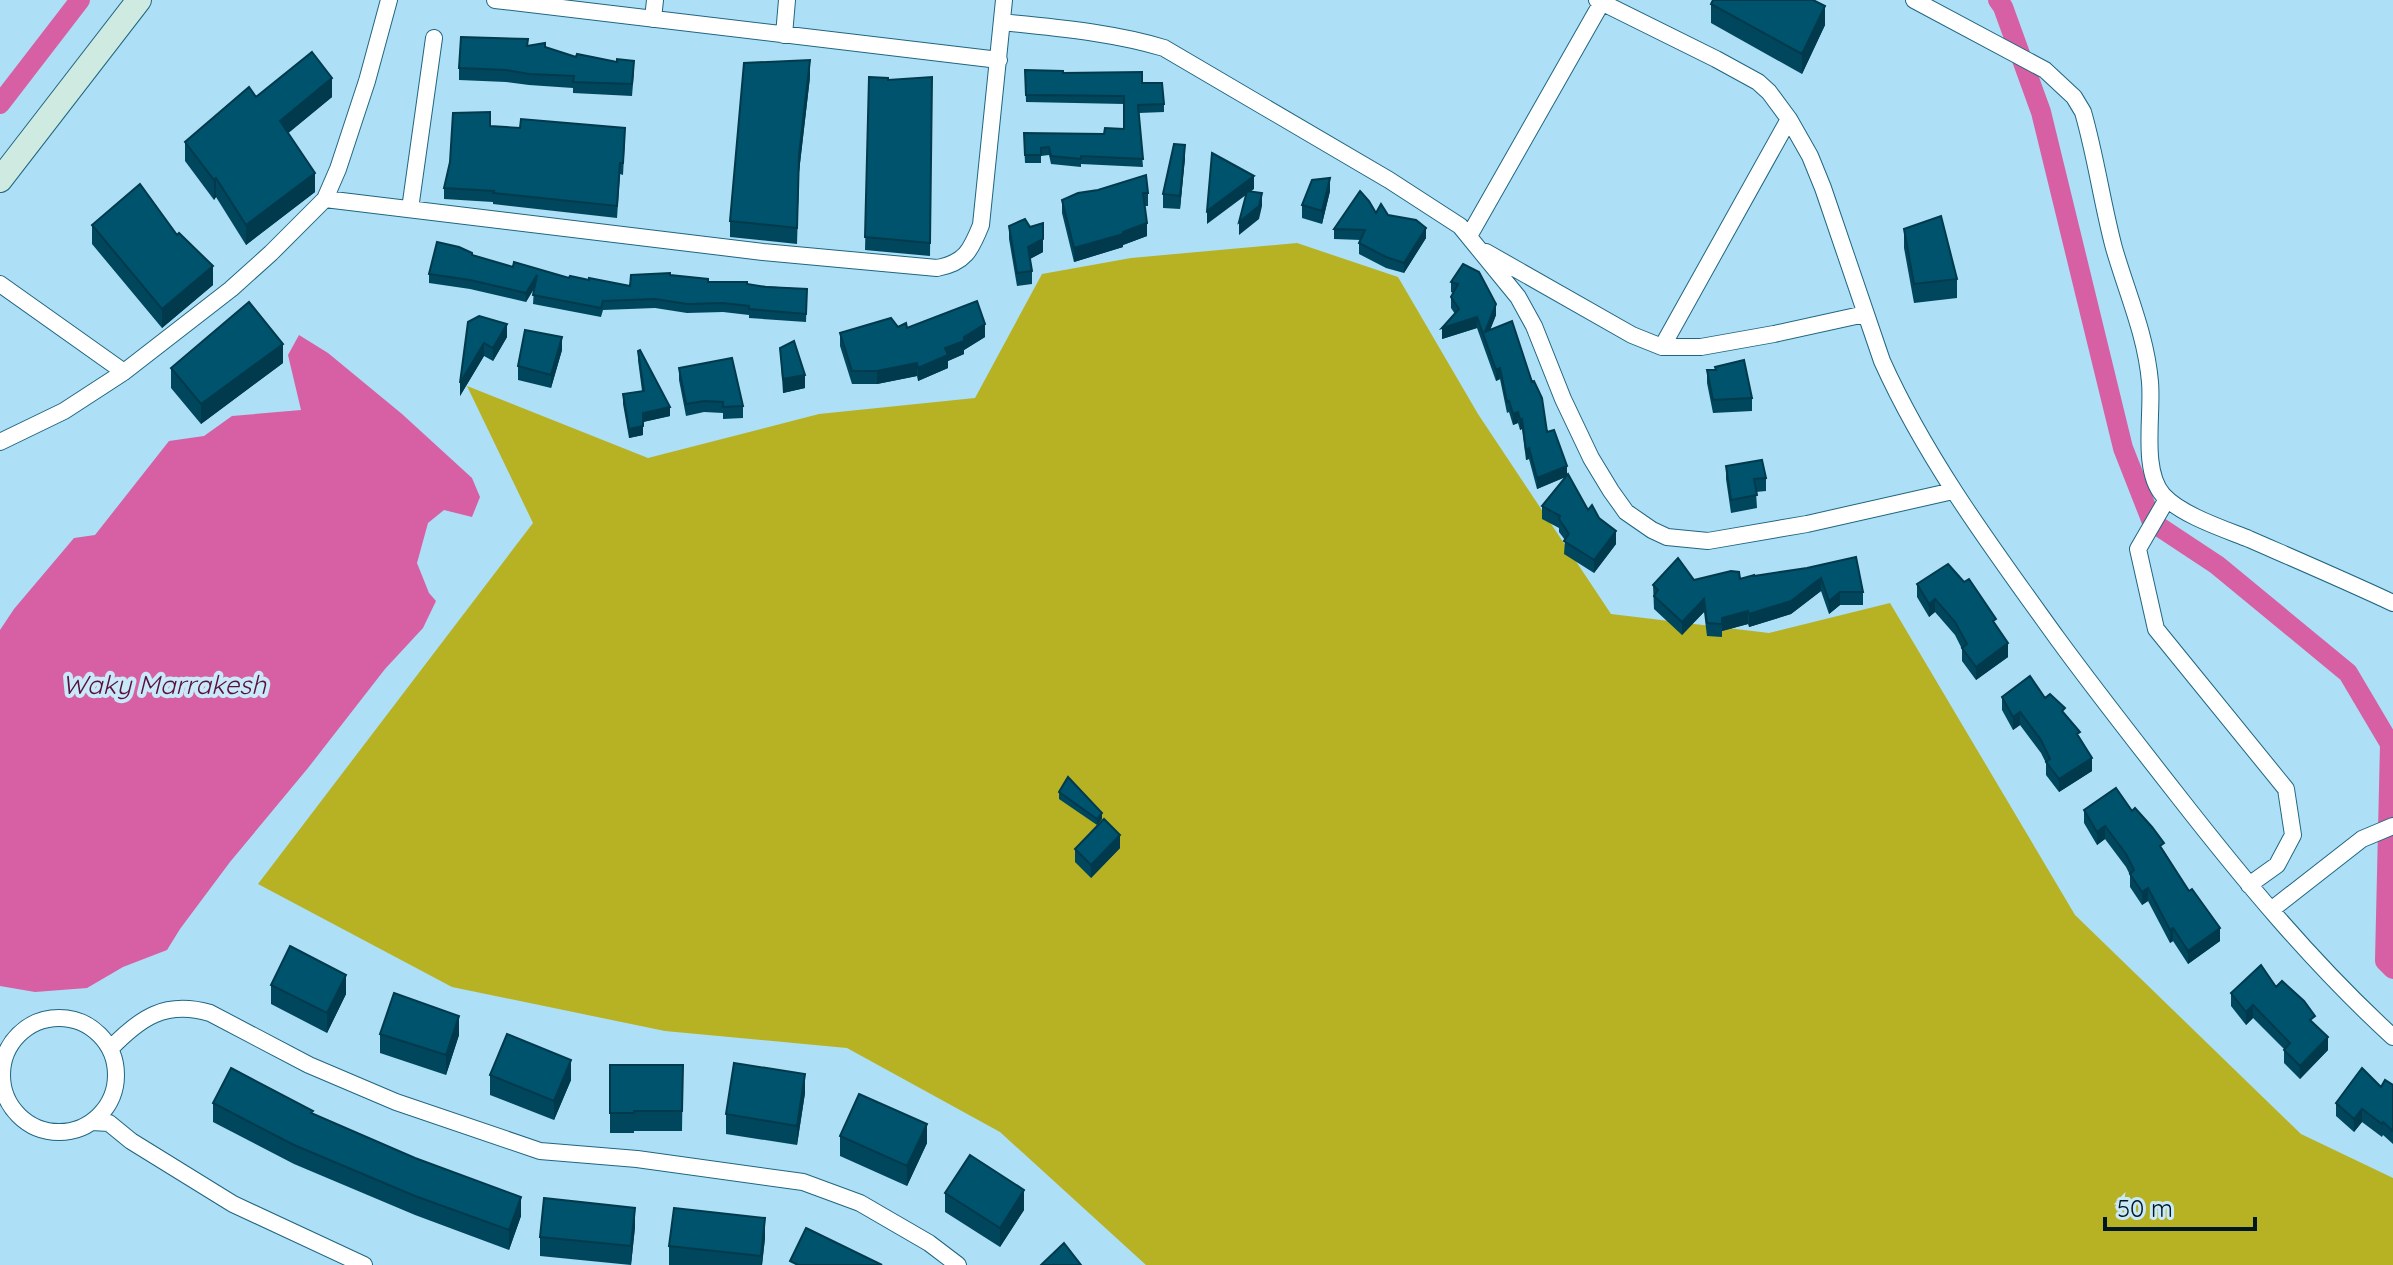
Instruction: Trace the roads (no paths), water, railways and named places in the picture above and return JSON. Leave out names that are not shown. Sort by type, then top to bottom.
[{"type":"street","points":[[0,180],[139,0]]},
{"type":"street","points":[[0,442],[64,411],[124,372],[231,289],[325,199],[367,81],[389,0]]},
{"type":"street","points":[[495,0],[999,60]]},
{"type":"street","points":[[653,19],[655,0]]},
{"type":"street","points":[[784,35],[787,0]]},
{"type":"street","points":[[325,199],[763,252],[937,268],[949,266],[965,257],[981,225],[1004,0]]},
{"type":"street","points":[[1914,0],[2045,70],[2074,97],[2083,112],[2115,252],[2133,303],[2147,358],[2151,384],[2151,460],[2156,484],[2166,499],[2206,522],[2393,603]]},
{"type":"street","points":[[1475,242],[1600,1],[1758,82],[1789,119],[1810,156],[1894,389],[1953,491],[2097,694],[2249,885],[2333,978],[2393,1037]]},
{"type":"street","points":[[1002,22],[1087,31],[1164,48],[1442,213],[1475,242],[1632,335],[1662,347],[1701,347],[1865,314]]},
{"type":"street","points":[[410,209],[434,38]]},
{"type":"street","points":[[1662,347],[1789,119]]},
{"type":"street","points":[[1475,242],[1518,297],[1534,326],[1563,399],[1591,458],[1611,491],[1626,512],[1652,530],[1667,537],[1708,541],[1807,524],[1953,491]]},
{"type":"street","points":[[0,284],[124,372]]},
{"type":"street","points":[[2166,499],[2138,549],[2156,629],[2286,789],[2293,835],[2277,865],[2249,885]]},
{"type":"street","points":[[2271,910],[2362,839],[2393,826]]},
{"type":"street","points":[[110,1049],[131,1027],[154,1014],[178,1007],[196,1009],[210,1013],[309,1065],[396,1102],[540,1151],[637,1159],[803,1182],[860,1203],[929,1243],[958,1265]]},
{"type":"street","points":[[64,1017],[83,1023],[99,1034],[110,1049],[116,1081],[108,1104],[92,1122],[76,1130],[58,1133],[41,1130],[12,1109],[2,1093],[2,1056],[27,1027],[45,1019],[64,1017]]},
{"type":"street","points":[[92,1122],[109,1123],[131,1141],[233,1204],[364,1265]]},
{"type":"water","name":"Waky Marrakesh","points":[[299,335],[328,353],[402,414],[472,478],[480,497],[472,517],[444,510],[428,523],[417,563],[429,593],[436,601],[423,628],[385,669],[230,862],[167,950],[123,967],[87,988],[35,992],[0,986],[0,630],[74,538],[95,535],[169,441],[204,436],[232,416],[301,410],[288,355]]},
{"type":"waterway","points":[[0,104],[80,0]]},
{"type":"waterway","points":[[1998,0],[2041,112],[2123,448],[2152,522],[2217,565],[2348,673],[2390,744],[2385,961],[2393,969]]}]
